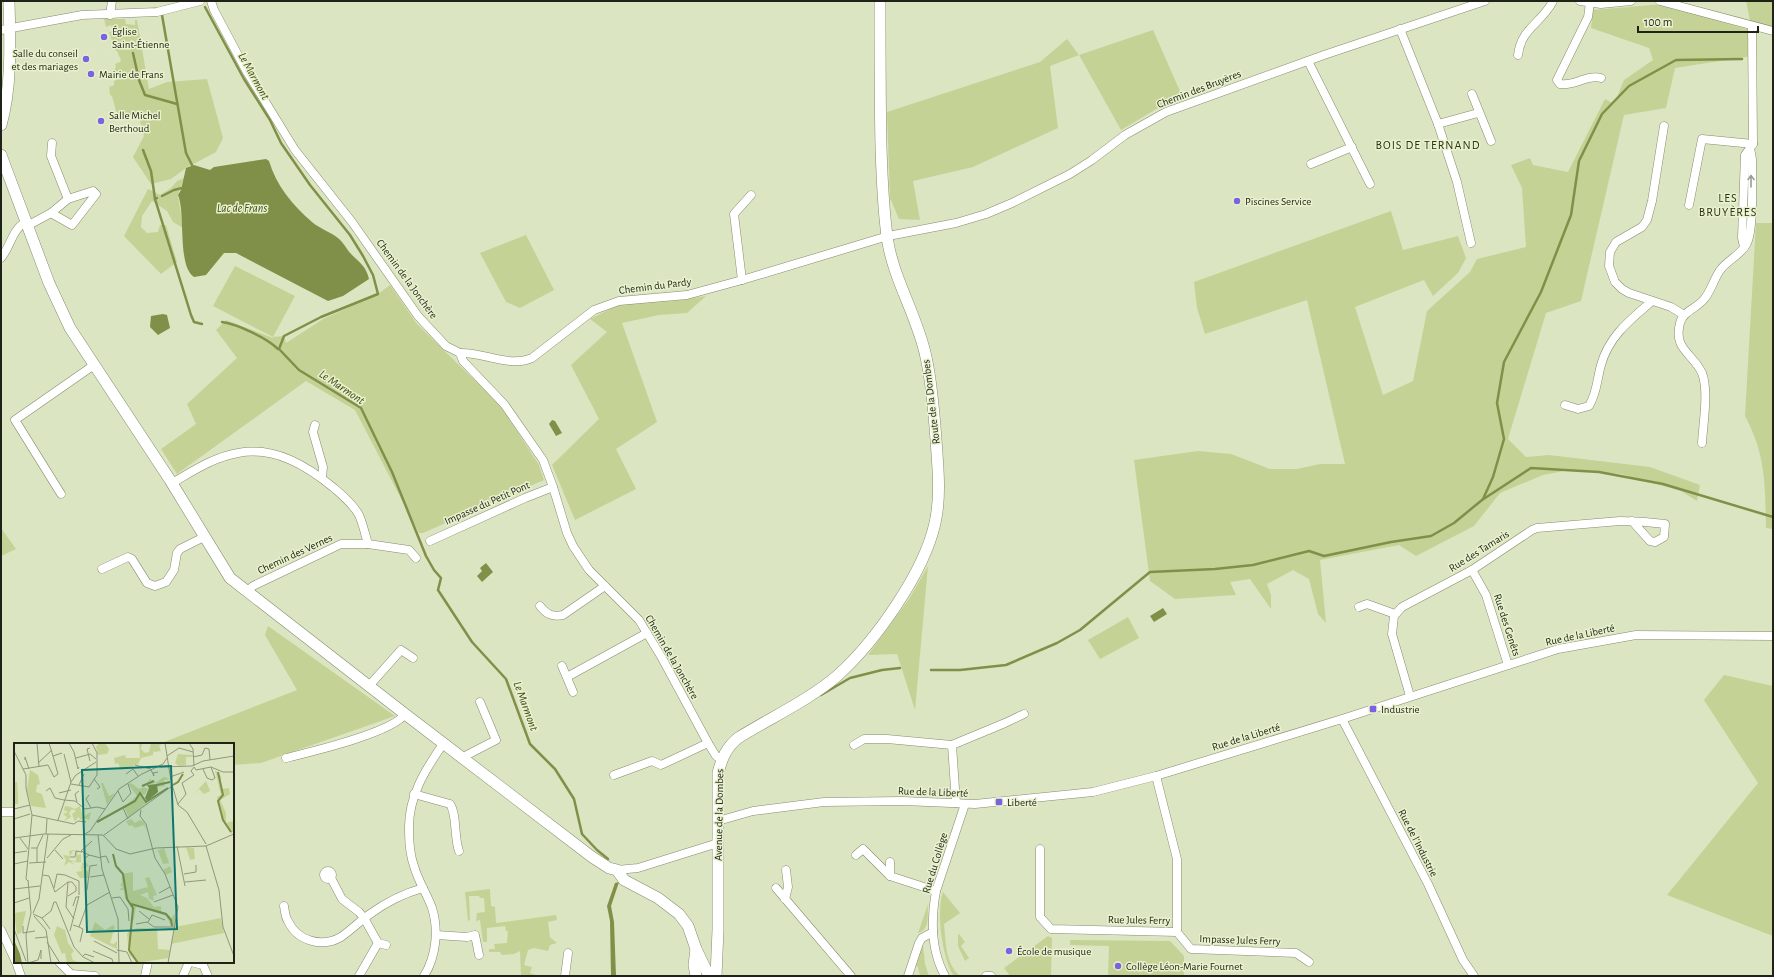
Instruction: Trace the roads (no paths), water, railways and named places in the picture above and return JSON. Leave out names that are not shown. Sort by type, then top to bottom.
[{"type":"street","points":[[1,125],[6,102],[8,71],[5,29],[9,1]]},
{"type":"street","points":[[110,15],[112,1]]},
{"type":"street","points":[[5,29],[82,15],[157,12],[200,1]]},
{"type":"street","name":"Chemin de la Jonchère","points":[[211,1],[214,10],[247,72],[296,150],[352,222],[418,316],[446,346],[460,353],[463,362],[504,404],[543,460],[567,533],[573,546],[589,570],[639,620],[708,743],[716,756],[721,759]]},
{"type":"street","name":"Route de la Dombes","points":[[872,1],[880,88]]},
{"type":"street","name":"Route de la Dombes","points":[[825,684],[836,677],[862,649],[901,596],[931,539],[937,512],[938,471],[930,378],[920,333],[894,263],[882,202],[880,1]]},
{"type":"street","name":"Chemin des Bruyères","points":[[888,236],[969,219],[1012,203],[1070,174],[1092,160],[1125,135],[1166,112],[1308,61],[1485,1]]},
{"type":"street","points":[[1518,55],[1519,44],[1524,36],[1553,1]]},
{"type":"street","points":[[1580,1],[1601,4],[1631,1]]},
{"type":"street","points":[[1660,1],[1773,31]]},
{"type":"street","points":[[1590,3],[1588,17],[1557,80],[1560,84],[1566,85],[1589,78],[1601,78]]},
{"type":"street","points":[[1702,443],[1704,381],[1698,367],[1686,353],[1679,341],[1679,326],[1680,320],[1684,315],[1704,300],[1720,269],[1744,247],[1742,238],[1745,155],[1752,146],[1752,26]]},
{"type":"street","points":[[1400,29],[1438,124],[1457,182],[1471,242]]},
{"type":"street","points":[[1308,61],[1370,184]]},
{"type":"street","points":[[1472,94],[1490,141]]},
{"type":"street","points":[[1438,124],[1478,113]]},
{"type":"street","points":[[1664,126],[1651,209],[1647,220],[1642,227],[1616,242],[1612,248],[1609,266],[1615,282],[1629,293],[1671,307],[1684,315]]},
{"type":"street","points":[[1689,205],[1702,139],[1752,146]]},
{"type":"street","points":[[52,143],[51,156],[68,199]]},
{"type":"street","points":[[1311,164],[1352,147]]},
{"type":"street","points":[[1,155],[59,308],[70,328],[172,483],[230,578],[443,744],[464,758],[592,857],[609,868],[617,870],[638,868],[718,843]]},
{"type":"street","points":[[1,258],[9,246],[17,228],[51,213],[68,199],[93,191],[96,194],[72,225],[51,213]]},
{"type":"street","points":[[742,280],[734,214],[751,195]]},
{"type":"street","name":"Chemin du Pardy","points":[[460,353],[470,352],[512,362],[522,362],[532,358],[594,310],[607,305],[619,301],[687,295],[888,236]]},
{"type":"street","points":[[1565,405],[1578,409],[1589,406],[1593,400],[1599,370],[1610,343],[1616,333],[1652,301]]},
{"type":"street","points":[[61,494],[15,420],[94,365]]},
{"type":"street","points":[[315,425],[312,432],[323,467],[322,478]]},
{"type":"street","points":[[172,483],[214,460],[237,453],[257,451],[274,454],[305,466],[348,500],[359,514],[368,544],[412,549],[416,558]]},
{"type":"street","name":"Impasse du Petit Pont","points":[[430,541],[553,487]]},
{"type":"street","name":"Rue des Tamaris","points":[[1395,614],[1402,607],[1472,570],[1532,530],[1552,526],[1632,521],[1665,524],[1664,537],[1655,542],[1650,540],[1632,521]]},
{"type":"street","points":[[102,569],[128,557],[132,559],[147,583],[155,586],[166,582],[174,570],[177,553],[180,549],[204,537]]},
{"type":"street","name":"Chemin des Vernes","points":[[247,591],[253,586],[341,544],[368,544]]},
{"type":"street","name":"Rue des Genêts","points":[[1472,570],[1486,595],[1508,665]]},
{"type":"street","points":[[540,606],[550,616],[563,615],[605,586]]},
{"type":"street","points":[[1359,607],[1367,604],[1395,614],[1392,622],[1392,634],[1410,696]]},
{"type":"street","points":[[566,677],[647,633]]},
{"type":"street","name":"Rue de la Liberté","points":[[718,821],[752,811],[824,802],[903,801],[965,804],[1093,792],[1156,776],[1342,719],[1558,649],[1636,635],[1773,636]]},
{"type":"street","points":[[369,686],[401,650],[413,658]]},
{"type":"street","points":[[562,666],[574,692]]},
{"type":"street","name":"Avenue de la Dombes","points":[[716,976],[718,773],[721,759],[729,747],[738,738],[825,684]]},
{"type":"street","points":[[464,758],[496,740],[480,702]]},
{"type":"street","points":[[286,758],[355,739],[398,721],[405,714]]},
{"type":"street","points":[[854,745],[864,739],[887,738],[952,745],[1024,714]]},
{"type":"street","name":"Rue de l'Industrie","points":[[1342,719],[1428,884],[1463,960],[1474,976]]},
{"type":"street","points":[[614,775],[652,762],[661,765],[708,743]]},
{"type":"street","points":[[424,976],[433,956],[436,935],[435,919],[432,908],[414,866],[409,844],[409,819],[414,794],[425,771],[443,744]]},
{"type":"street","points":[[952,745],[956,803]]},
{"type":"street","name":"Rue Jules Ferry","points":[[1040,849],[1040,917],[1051,929],[1177,932],[1177,860],[1156,776]]},
{"type":"street","points":[[414,794],[450,804],[453,812],[458,851]]},
{"type":"street","name":"Rue du Collège","points":[[945,976],[936,955],[933,932],[934,904],[936,891],[965,804]]},
{"type":"street","points":[[1,812],[14,812]]},
{"type":"street","points":[[856,855],[863,849],[890,876],[936,891]]},
{"type":"street","points":[[890,862],[890,876]]},
{"type":"street","points":[[617,870],[624,880],[658,898],[679,914],[688,926],[696,949],[709,976]]},
{"type":"street","points":[[785,899],[788,887],[786,870]]},
{"type":"street","points":[[331,878],[342,899],[359,912],[382,944],[359,976]]},
{"type":"street","points":[[284,906],[288,922],[296,932],[306,940],[317,942],[332,941],[340,937],[364,918],[405,894],[423,888]]},
{"type":"street","points":[[776,888],[851,976]]},
{"type":"street","points":[[1,930],[14,959]]},
{"type":"street","points":[[908,976],[919,943],[922,938],[933,932]]},
{"type":"street","name":"Impasse Jules Ferry","points":[[1177,932],[1191,949],[1296,953],[1309,962]]},
{"type":"street","points":[[436,935],[467,937],[475,935],[479,955]]},
{"type":"street","points":[[696,949],[694,965],[696,976]]},
{"type":"street","points":[[565,976],[568,953]]},
{"type":"street","points":[[16,963],[20,976]]},
{"type":"street","points":[[60,963],[70,975],[95,976]]},
{"type":"street","points":[[145,976],[148,963]]},
{"type":"street","points":[[183,976],[190,963]]},
{"type":"street","points":[[203,963],[207,974]]},
{"type":"street","points":[[986,976],[991,976]]},
{"type":"water","name":"Lac de Frans","points":[[266,159],[269,161],[281,187],[298,209],[318,227],[340,240],[364,268],[369,279],[343,296],[328,301],[236,253],[224,253],[206,275],[194,277],[189,271],[185,262],[178,195],[181,190],[186,168],[194,165],[210,170],[214,167]]},
{"type":"water","points":[[163,314],[167,315],[170,328],[158,335],[150,327],[151,316]]},
{"type":"water","points":[[552,420],[555,421],[562,433],[556,436],[549,424]]},
{"type":"water","points":[[486,563],[493,572],[482,582],[477,576],[482,571],[480,568]]},
{"type":"water","points":[[1163,608],[1167,614],[1154,622],[1150,616]]},
{"type":"water","points":[[619,882],[611,906],[614,922],[616,976],[611,976],[610,921],[607,906],[615,883]]},
{"type":"waterway","name":"Le Marmont","points":[[205,7],[244,79],[270,120],[281,143],[310,185],[350,235],[363,256],[373,275],[378,294],[321,317],[284,336],[279,349],[299,370],[361,408],[392,472],[426,556],[434,570],[441,578],[438,590],[472,642],[506,679],[530,744],[555,769],[574,799],[582,834],[608,859]]},
{"type":"waterway","points":[[162,15],[186,153],[192,165]]},
{"type":"waterway","points":[[133,53],[139,80],[145,95],[177,104]]},
{"type":"waterway","points":[[1483,499],[1493,477],[1504,439],[1497,403],[1504,362],[1541,292],[1571,215],[1579,161],[1602,114],[1629,86],[1676,60],[1742,59]]},
{"type":"waterway","points":[[143,150],[151,171],[155,199],[157,198]]},
{"type":"waterway","points":[[162,196],[182,188]]},
{"type":"waterway","points":[[155,199],[191,315],[194,322],[202,324]]},
{"type":"waterway","points":[[222,322],[252,332],[267,340],[278,349]]},
{"type":"waterway","points":[[931,670],[960,670],[1006,665],[1057,643],[1080,630],[1150,572],[1215,569],[1253,565],[1309,551],[1324,556],[1391,542],[1431,536],[1454,523],[1482,500],[1531,468],[1599,472],[1663,484],[1773,517]]},
{"type":"waterway","points":[[821,695],[850,678],[882,670],[900,668]]},
{"type":"place","name":"Église Saint-Étienne","points":[[104,37]]},
{"type":"place","name":"Salle du conseil et des mariages","points":[[86,59]]},
{"type":"place","name":"Mairie de Frans","points":[[91,74]]},
{"type":"place","name":"Salle Michel Berthoud","points":[[101,121]]},
{"type":"place","name":"Piscines Service","points":[[1237,201]]},
{"type":"place","name":"Industrie","points":[[1373,709]]},
{"type":"place","name":"Liberté","points":[[999,802]]},
{"type":"place","name":"École de musique","points":[[1009,951]]},
{"type":"place","name":"Collège Léon-Marie Fournet","points":[[1118,966]]},
{"type":"district","name":"BOIS DE TERNAND","points":[[1428,145]]},
{"type":"district","name":"LES BRUYÈRES","points":[[1728,205]]}]
